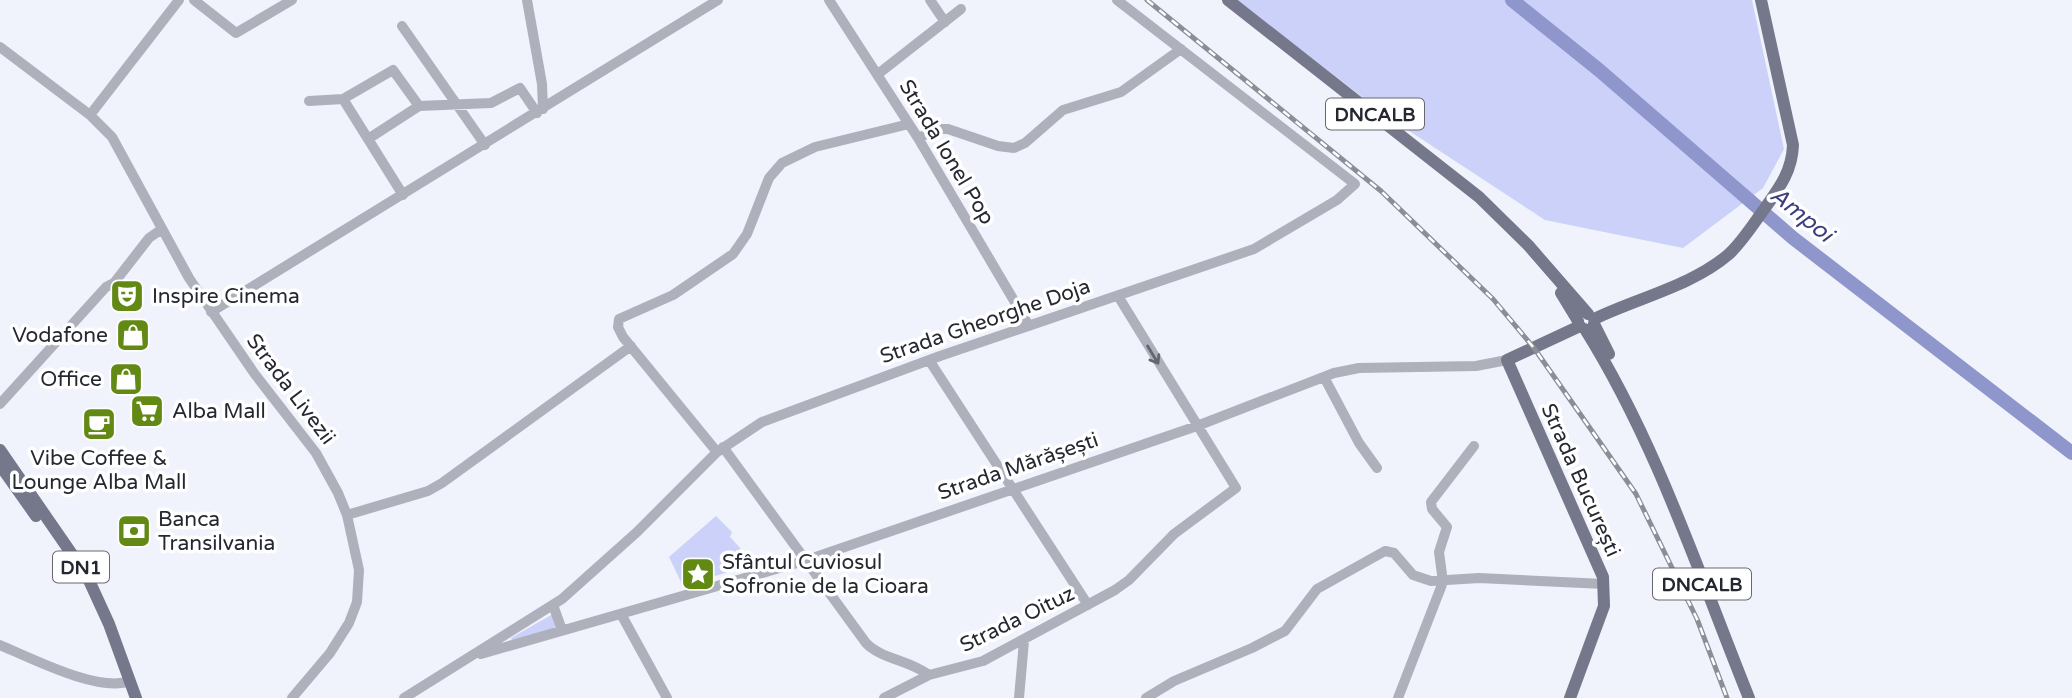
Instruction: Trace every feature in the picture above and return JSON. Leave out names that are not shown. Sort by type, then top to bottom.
[{"type":"main road","name":"DNCALB","points":[[1228,0],[1479,197],[1517,234],[1586,322],[1650,455],[1749,698]]},
{"type":"main road","name":"Strada Mărășești","points":[[1507,360],[1714,264],[1748,232],[1782,185],[1791,165],[1793,145],[1761,0]]},
{"type":"main road","name":"Strada București","points":[[1507,360],[1604,584],[1601,617],[1570,698]]},
{"type":"main road","name":"DN1","points":[[0,450],[82,568],[109,624],[127,683],[128,698]]},
{"type":"main road","name":"DN1","points":[[0,465],[80,580],[136,698]]},
{"type":"street","points":[[90,116],[179,0]]},
{"type":"street","points":[[194,0],[236,33],[292,0]]},
{"type":"street","points":[[527,0],[542,84],[540,111]]},
{"type":"street","points":[[211,312],[718,0]]},
{"type":"street","name":"Strada Ionel Pop","points":[[829,0],[918,138],[1029,326]]},
{"type":"street","points":[[930,0],[945,22]]},
{"type":"street","name":"Strada Gheorghe Doja","points":[[404,698],[553,605],[637,531],[720,450],[775,416],[1268,243],[1337,200],[1354,184],[1117,0]]},
{"type":"street","points":[[878,75],[961,9]]},
{"type":"street","points":[[402,26],[485,145]]},
{"type":"street","name":"Strada Livezii","points":[[0,47],[90,116],[119,147],[162,229],[211,312],[316,453],[338,493],[347,515],[359,570],[357,602],[349,623],[330,653],[292,698]]},
{"type":"street","points":[[918,138],[938,129],[948,129],[999,146],[1014,148],[1025,143],[1063,110],[1121,92],[1181,48]]},
{"type":"street","points":[[309,101],[343,99],[393,69],[419,106]]},
{"type":"street","points":[[368,139],[419,106],[491,103],[520,88],[540,111]]},
{"type":"street","points":[[343,99],[403,195]]},
{"type":"street","points":[[909,124],[838,140],[782,163],[769,178],[747,234],[733,254],[673,295],[619,319],[618,327],[631,346],[720,450],[872,649],[905,660],[929,674]]},
{"type":"street","points":[[0,404],[106,287],[114,283],[149,238],[162,229]]},
{"type":"street","points":[[1118,296],[1197,426]]},
{"type":"street","points":[[347,515],[428,491],[631,346]]},
{"type":"street","points":[[929,360],[1088,605]]},
{"type":"street","name":"Strada Mărășești","points":[[467,659],[804,561],[1197,426],[1324,377],[1359,368],[1476,366],[1507,360]]},
{"type":"street","points":[[1324,377],[1359,443],[1377,468]]},
{"type":"street","name":"Strada Oituz","points":[[884,698],[929,674],[983,661],[1088,605],[1129,580],[1168,539],[1236,488],[1197,426]]},
{"type":"street","points":[[1398,698],[1443,582],[1440,552],[1447,527],[1432,509],[1431,502],[1474,446]]},
{"type":"street","points":[[1146,698],[1174,681],[1245,652],[1285,631],[1317,589],[1385,551],[1394,553],[1413,575],[1443,582],[1479,578],[1604,584]]},
{"type":"street","points":[[553,605],[562,630]]},
{"type":"street","points":[[621,614],[667,698]]},
{"type":"street","points":[[1018,698],[1024,641]]},
{"type":"street","points":[[0,645],[95,681],[127,683]]},
{"type":"shaded area","points":[[1236,0],[1752,0],[1784,149],[1763,188],[1683,248],[1545,220],[1391,119]]},
{"type":"shaded area","points":[[716,516],[732,532],[730,537],[740,548],[747,566],[683,586],[669,557]]},
{"type":"shaded area","points":[[553,614],[558,627],[512,641],[511,638]]},
{"type":"waterway","name":"Ampoi","points":[[1512,0],[1599,70],[1793,238],[2072,453]]},
{"type":"railway","points":[[1147,0],[1381,191],[1493,299],[1534,348],[1636,494],[1697,619],[1727,698]]},
{"type":"place","name":"Inspire Cinema","points":[[127,296]]},
{"type":"place","name":"Vodafone","points":[[133,335]]},
{"type":"place","name":"Office","points":[[126,379]]},
{"type":"place","name":"Alba Mall","points":[[147,411]]},
{"type":"place","name":"Vibe Coffee & Lounge Alba Mall","points":[[99,424]]},
{"type":"place","name":"Banca Transilvania","points":[[134,531]]},
{"type":"place","name":"Sfântul Cuviosul Sofronie de la Cioara","points":[[698,574]]}]
